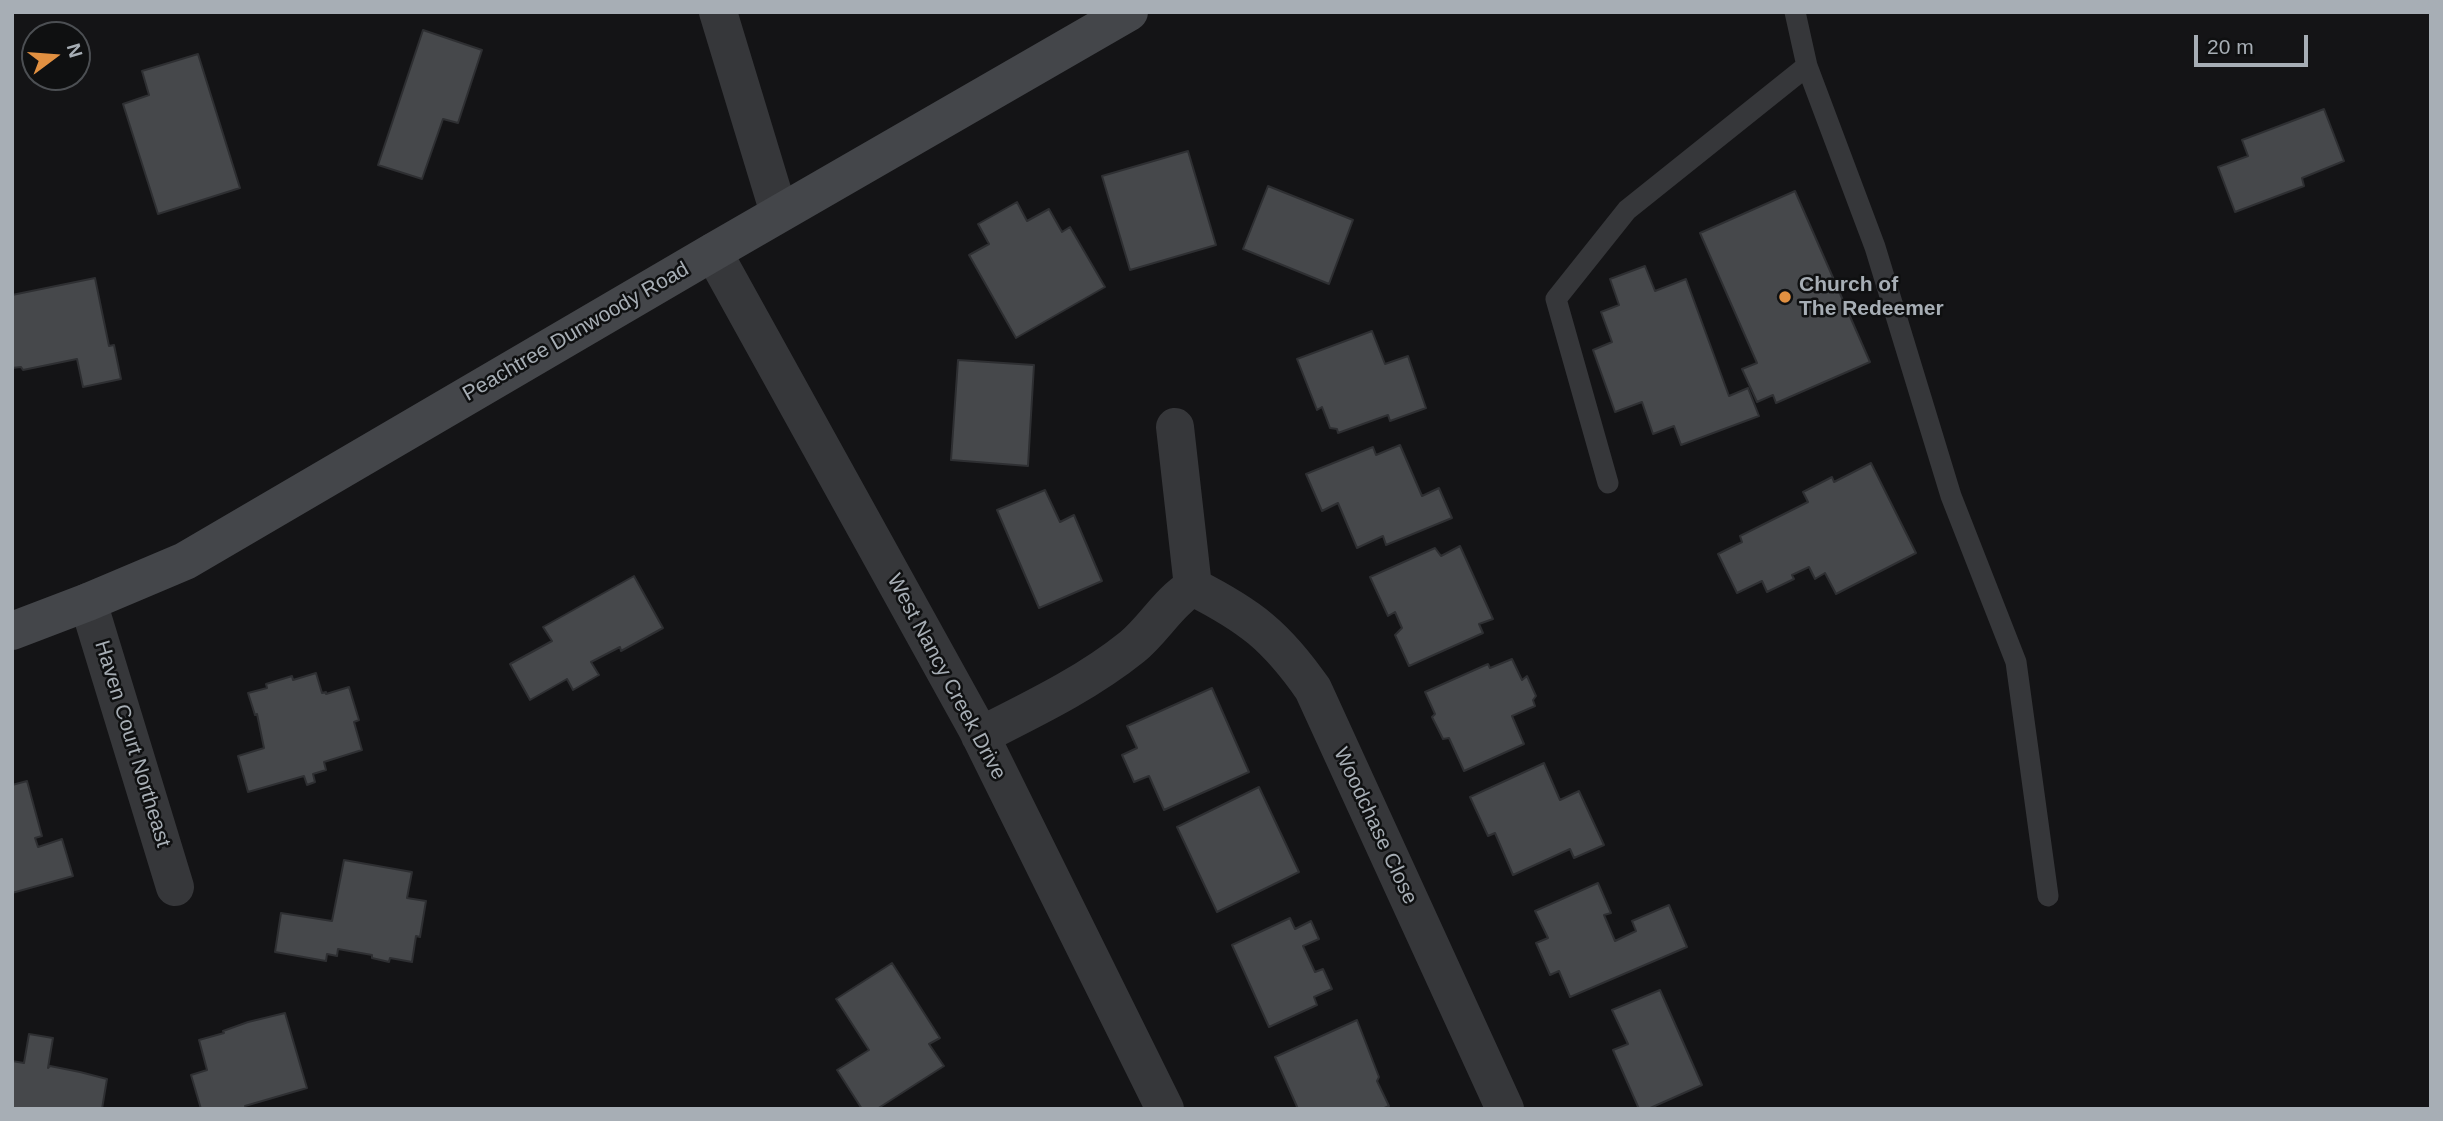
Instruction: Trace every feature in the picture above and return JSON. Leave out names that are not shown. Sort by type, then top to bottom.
[{"type":"main road","name":"Peachtree Dunwoody Road","points":[[12,631],[185,561],[713,251],[1129,12]]},
{"type":"street","points":[[718,12],[779,214]]},
{"type":"street","name":"West Nancy Creek Drive","points":[[713,251],[980,736],[1165,1109]]},
{"type":"street","points":[[980,736],[1092,677],[1135,645],[1183,593],[1193,587],[1175,427]]},
{"type":"street","name":"Woodchase Close","points":[[1193,587],[1234,608],[1264,631],[1294,661],[1313,689],[1505,1109]]},
{"type":"street","name":"Haven Court Northeast","points":[[88,602],[175,887]]},
{"type":"lane","points":[[1796,12],[1807,66],[1875,247],[1951,496],[2016,662],[2048,897]]},
{"type":"lane","points":[[1608,483],[1556,299],[1627,210],[1807,66]]},
{"type":"building","points":[[423,30],[482,50],[458,123],[443,119],[422,179],[378,165]]},
{"type":"building","points":[[198,54],[240,188],[158,214],[123,104],[149,95],[142,71]]},
{"type":"building","points":[[2324,109],[2344,161],[2302,178],[2304,186],[2235,212],[2218,167],[2248,156],[2242,140]]},
{"type":"building","points":[[1188,151],[1216,245],[1130,270],[1102,176]]},
{"type":"building","points":[[1268,186],[1353,220],[1329,284],[1243,249]]},
{"type":"building","name":"Church of The Redeemer","points":[[1795,191],[1870,362],[1776,403],[1773,395],[1757,402],[1742,369],[1757,363],[1700,233]]},
{"type":"building","points":[[1017,202],[1027,221],[1049,209],[1062,232],[1070,227],[1105,287],[1016,338],[969,255],[989,244],[978,224]]},
{"type":"building","points":[[1645,266],[1655,291],[1686,279],[1729,396],[1748,388],[1759,416],[1681,445],[1674,426],[1653,434],[1642,402],[1615,412],[1593,350],[1612,342],[1601,312],[1619,305],[1610,279]]},
{"type":"building","points":[[95,278],[109,346],[114,345],[121,379],[83,387],[77,359],[23,370],[21,367],[12,368],[12,295]]},
{"type":"building","points":[[1372,331],[1385,364],[1408,356],[1426,408],[1390,421],[1388,415],[1338,433],[1337,429],[1330,428],[1322,407],[1317,410],[1297,359]]},
{"type":"building","points":[[958,360],[1034,365],[1028,466],[951,460]]},
{"type":"building","points":[[1400,445],[1422,496],[1439,488],[1452,518],[1386,545],[1383,536],[1357,548],[1338,503],[1322,511],[1306,474],[1373,447],[1376,455]]},
{"type":"building","points":[[1871,463],[1916,553],[1836,594],[1825,573],[1815,579],[1809,567],[1792,575],[1794,579],[1767,592],[1762,581],[1737,593],[1718,554],[1742,542],[1740,536],[1808,502],[1803,492],[1832,477],[1834,482]]},
{"type":"building","points":[[1045,490],[1060,522],[1074,515],[1102,581],[1039,608],[997,510]]},
{"type":"building","points":[[1460,546],[1493,619],[1479,624],[1483,633],[1409,666],[1395,635],[1402,628],[1395,612],[1388,616],[1370,577],[1435,548],[1441,556]]},
{"type":"building","points":[[634,576],[663,628],[621,651],[620,647],[591,662],[599,675],[573,690],[567,679],[530,700],[510,664],[552,641],[543,627]]},
{"type":"building","points":[[1512,659],[1522,680],[1527,676],[1536,696],[1533,700],[1535,706],[1512,716],[1524,744],[1464,771],[1449,738],[1443,739],[1432,717],[1435,714],[1425,692],[1488,664],[1490,668]]},
{"type":"building","points":[[316,673],[322,693],[349,687],[359,720],[354,722],[362,750],[324,762],[326,770],[313,774],[315,782],[307,785],[304,776],[248,792],[238,756],[264,748],[257,714],[255,715],[248,693],[267,688],[266,684],[292,676],[293,680]]},
{"type":"building","points":[[1212,688],[1249,772],[1164,810],[1149,776],[1134,782],[1122,755],[1137,748],[1127,726]]},
{"type":"building","points":[[1544,763],[1560,800],[1579,791],[1604,845],[1574,858],[1570,849],[1513,875],[1495,833],[1488,836],[1470,797]]},
{"type":"building","points":[[27,781],[42,836],[35,838],[38,847],[62,839],[73,876],[12,893],[12,785]]},
{"type":"building","points":[[1259,787],[1299,872],[1217,912],[1177,827]]},
{"type":"building","points":[[344,860],[412,872],[407,898],[426,901],[420,937],[416,936],[412,962],[390,958],[389,962],[372,958],[372,955],[338,949],[337,956],[327,954],[326,961],[275,952],[281,913],[332,921]]},
{"type":"building","points":[[1598,883],[1611,913],[1604,915],[1615,941],[1636,931],[1632,921],[1669,905],[1687,947],[1570,997],[1559,971],[1550,975],[1536,943],[1548,938],[1535,911]]},
{"type":"building","points":[[1290,918],[1295,929],[1311,921],[1319,939],[1303,946],[1315,972],[1323,969],[1332,989],[1314,997],[1317,1005],[1269,1027],[1232,945]]},
{"type":"building","points":[[892,963],[940,1038],[929,1044],[944,1066],[877,1109],[862,1109],[837,1070],[869,1050],[836,999]]},
{"type":"building","points":[[1660,990],[1702,1085],[1648,1109],[1639,1109],[1613,1050],[1628,1044],[1612,1010]]},
{"type":"building","points":[[285,1013],[307,1088],[245,1106],[246,1109],[201,1109],[191,1075],[207,1070],[199,1040],[248,1022]]},
{"type":"building","points":[[1357,1020],[1379,1077],[1377,1081],[1389,1106],[1382,1109],[1298,1109],[1275,1057]]},
{"type":"building","points":[[29,1034],[53,1038],[48,1068],[50,1066],[107,1079],[102,1109],[12,1109],[12,1061],[24,1063]]},
{"type":"place","name":"Church of The Redeemer","points":[[1785,297]]}]
